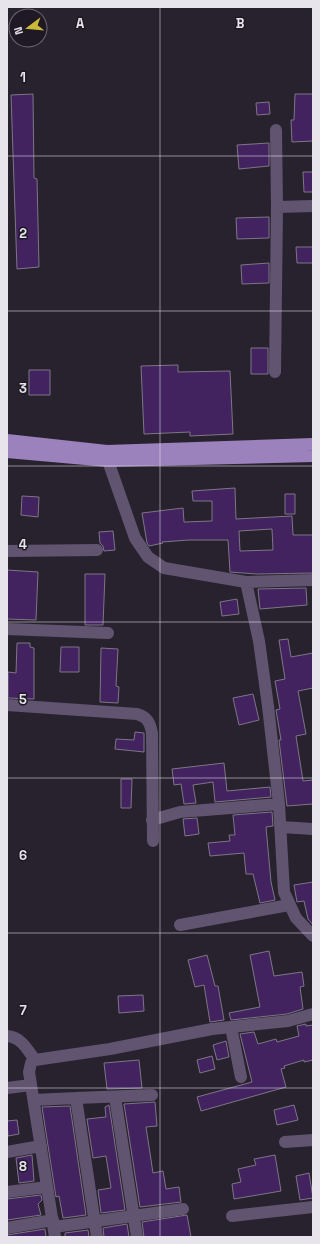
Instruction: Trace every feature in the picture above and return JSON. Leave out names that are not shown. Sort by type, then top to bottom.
[{"type":"main road","points":[[7,440],[107,451],[313,444]]},
{"type":"main road","points":[[7,452],[108,461],[313,456]]},
{"type":"street","points":[[274,372],[277,207],[276,130]]},
{"type":"street","points":[[277,207],[313,206]]},
{"type":"street","points":[[108,461],[135,538],[148,556],[164,568],[246,582],[313,580]]},
{"type":"street","points":[[7,551],[97,550]]},
{"type":"street","points":[[246,582],[258,640],[268,706],[279,804],[284,892],[296,918],[313,936]]},
{"type":"street","points":[[7,630],[108,633]]},
{"type":"street","points":[[7,705],[143,716],[150,724],[152,733],[153,841]]},
{"type":"street","points":[[152,820],[180,812],[279,804]]},
{"type":"street","points":[[281,828],[313,829]]},
{"type":"street","points":[[180,925],[289,905]]},
{"type":"street","points":[[54,1228],[31,1085],[30,1067],[35,1060],[110,1050],[157,1039],[231,1027],[288,1021],[313,1014]]},
{"type":"street","points":[[231,1027],[241,1076]]},
{"type":"street","points":[[7,1036],[18,1039],[23,1043],[35,1060]]},
{"type":"street","points":[[7,1088],[31,1085]]},
{"type":"street","points":[[34,1100],[152,1095]]},
{"type":"street","points":[[115,1097],[135,1216],[137,1237]]},
{"type":"street","points":[[76,1098],[96,1222],[97,1237]]},
{"type":"street","points":[[285,1142],[313,1140]]},
{"type":"street","points":[[7,1152],[41,1146]]},
{"type":"street","points":[[7,1192],[47,1187]]},
{"type":"street","points":[[232,1216],[313,1207]]},
{"type":"street","points":[[7,1228],[54,1228],[183,1209]]},
{"type":"building","points":[[33,94],[34,178],[37,179],[39,267],[17,269],[11,95]]},
{"type":"building","points":[[295,94],[313,94],[313,141],[292,142],[291,120],[294,120]]},
{"type":"building","points":[[269,102],[270,114],[257,115],[256,103]]},
{"type":"building","points":[[269,143],[269,166],[239,169],[237,145]]},
{"type":"building","points":[[303,172],[313,172],[313,192],[304,192]]},
{"type":"building","points":[[269,217],[269,238],[237,239],[236,218]]},
{"type":"building","points":[[296,247],[313,247],[313,263],[297,263]]},
{"type":"building","points":[[269,263],[269,283],[242,284],[241,265]]},
{"type":"building","points":[[251,348],[268,348],[268,374],[251,374]]},
{"type":"building","points":[[178,365],[178,372],[230,371],[233,434],[190,436],[190,432],[144,434],[141,366]]},
{"type":"building","points":[[29,370],[50,370],[50,395],[29,395]]},
{"type":"building","points":[[235,488],[236,519],[292,516],[293,535],[313,535],[313,573],[257,574],[230,572],[228,540],[162,542],[163,543],[149,546],[147,543],[142,513],[183,508],[184,522],[212,521],[212,501],[193,501],[192,491]],"holes":[[[272,529],[273,550],[240,551],[239,531]]]},
{"type":"building","points":[[285,494],[295,494],[295,514],[285,514]]},
{"type":"building","points":[[22,496],[39,497],[38,517],[21,515]]},
{"type":"building","points":[[113,531],[115,550],[104,551],[103,546],[100,543],[99,532]]},
{"type":"building","points":[[7,570],[38,572],[36,620],[7,619]]},
{"type":"building","points":[[85,574],[105,574],[103,625],[85,625]]},
{"type":"building","points":[[306,588],[307,605],[260,609],[258,589]]},
{"type":"building","points":[[237,599],[239,614],[222,616],[220,602]]},
{"type":"building","points":[[288,639],[291,657],[313,653],[313,688],[298,691],[306,734],[296,736],[303,781],[313,780],[313,804],[287,806],[279,740],[281,740],[276,710],[280,709],[275,681],[285,679],[279,640]]},
{"type":"building","points":[[17,643],[30,643],[30,647],[34,648],[34,699],[8,698],[8,672],[16,673]]},
{"type":"building","points":[[61,647],[79,647],[79,672],[60,672]]},
{"type":"building","points":[[101,648],[118,649],[116,686],[119,687],[118,703],[100,702]]},
{"type":"building","points":[[253,694],[259,720],[239,725],[233,698]]},
{"type":"building","points":[[135,732],[144,733],[144,752],[115,749],[116,739],[134,740]]},
{"type":"building","points":[[224,763],[227,791],[270,787],[271,797],[215,802],[213,782],[193,785],[196,803],[184,804],[181,784],[174,785],[172,769]]},
{"type":"building","points":[[121,779],[132,779],[131,808],[121,808]]},
{"type":"building","points":[[272,812],[273,826],[266,827],[271,882],[275,900],[260,903],[253,874],[246,874],[244,853],[210,856],[208,843],[230,841],[229,835],[235,835],[233,815]]},
{"type":"building","points":[[197,818],[199,834],[185,836],[183,819]]},
{"type":"building","points":[[313,882],[313,925],[308,919],[304,901],[297,902],[294,885]]},
{"type":"building","points":[[269,951],[274,976],[302,972],[304,986],[300,987],[303,1009],[287,1014],[231,1020],[229,1013],[260,1007],[250,955]]},
{"type":"building","points":[[207,955],[215,986],[218,986],[224,1020],[210,1022],[204,985],[195,987],[188,960]]},
{"type":"building","points":[[143,995],[144,1011],[119,1013],[118,996]]},
{"type":"building","points":[[306,1024],[306,1026],[313,1025],[313,1060],[304,1062],[304,1060],[284,1066],[285,1068],[281,1069],[286,1087],[201,1111],[197,1097],[252,1082],[240,1034],[254,1032],[258,1044],[276,1039],[277,1042],[299,1036],[297,1026]]},
{"type":"building","points":[[226,1041],[229,1057],[217,1060],[213,1045]]},
{"type":"building","points":[[212,1056],[215,1069],[200,1073],[197,1060]]},
{"type":"building","points":[[139,1060],[142,1088],[107,1089],[104,1063]]},
{"type":"building","points":[[155,1102],[157,1126],[146,1127],[153,1173],[163,1171],[166,1189],[179,1187],[181,1202],[140,1207],[124,1104]]},
{"type":"building","points":[[109,1105],[125,1210],[101,1213],[98,1190],[111,1188],[106,1156],[93,1158],[87,1119],[106,1117],[105,1107]]},
{"type":"building","points":[[294,1105],[298,1120],[277,1125],[274,1110]]},
{"type":"building","points":[[70,1106],[86,1215],[63,1218],[59,1196],[56,1197],[42,1107]]},
{"type":"building","points":[[17,1120],[19,1134],[8,1136],[7,1121]]},
{"type":"building","points":[[32,1155],[34,1181],[19,1183],[16,1158]]},
{"type":"building","points":[[275,1155],[281,1191],[234,1199],[232,1184],[241,1182],[238,1169],[256,1165],[254,1159]]},
{"type":"building","points":[[309,1173],[313,1198],[300,1200],[296,1176]]},
{"type":"building","points":[[41,1195],[42,1200],[38,1204],[41,1215],[7,1220],[7,1199]]},
{"type":"building","points":[[187,1215],[191,1237],[144,1237],[142,1222]]},
{"type":"building","points":[[127,1224],[129,1237],[104,1237],[103,1228]]},
{"type":"building","points":[[45,1229],[46,1237],[7,1237],[7,1235]]},
{"type":"building","points":[[88,1230],[89,1237],[65,1237],[65,1233]]}]
